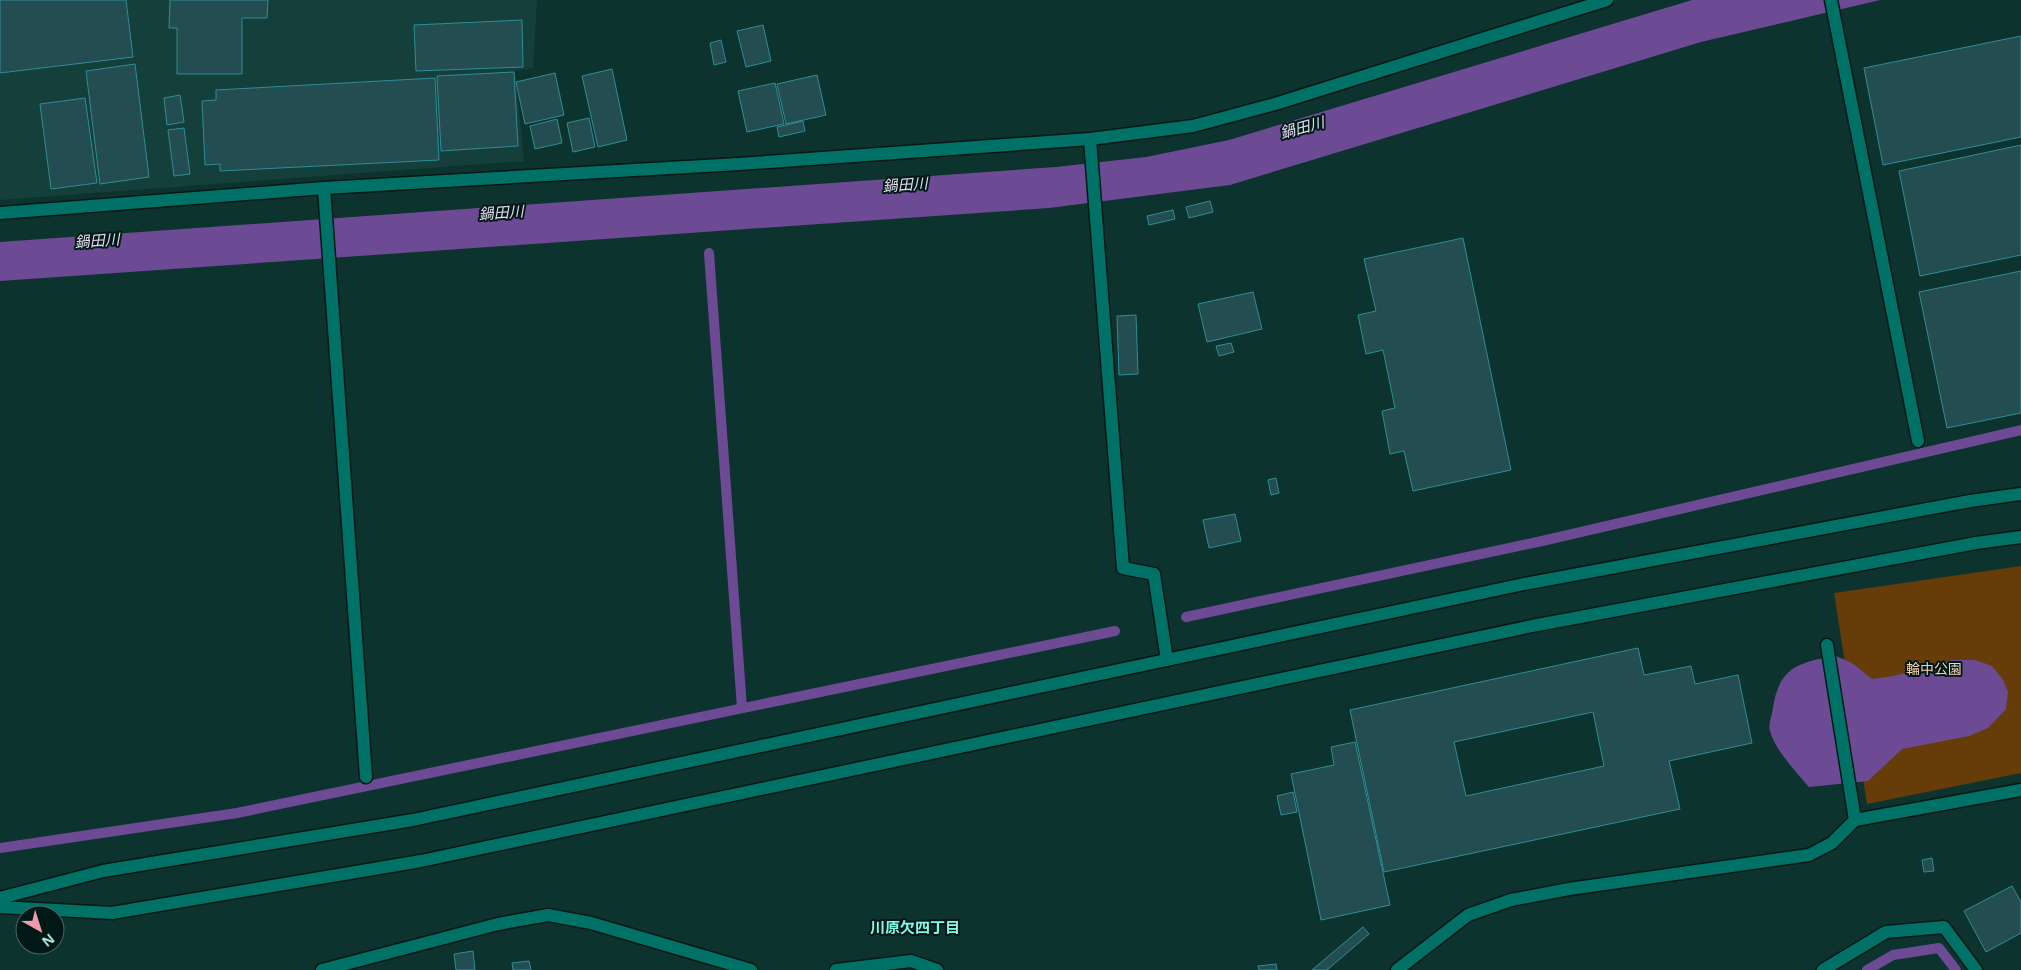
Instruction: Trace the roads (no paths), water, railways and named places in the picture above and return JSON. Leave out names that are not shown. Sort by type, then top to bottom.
[{"type":"street","points":[[0,213],[324,188],[739,164],[1090,138],[1193,126],[1275,104],[1607,0]]},
{"type":"street","points":[[1831,0],[1918,441]]},
{"type":"street","points":[[1090,138],[1123,568],[1154,574],[1167,660]]},
{"type":"street","points":[[324,188],[366,777]]},
{"type":"street","points":[[0,898],[103,871],[413,820],[1524,584],[1970,500],[2021,494]]},
{"type":"street","points":[[0,907],[112,913],[420,861],[1532,626],[1976,543],[2021,537]]},
{"type":"street","points":[[1827,645],[1855,820]]},
{"type":"street","points":[[1397,970],[1468,916],[1511,900],[1570,888],[1809,855],[1832,843],[1855,820],[2021,790]]},
{"type":"street","points":[[322,970],[498,924],[548,915],[591,923],[751,970]]},
{"type":"street","points":[[1823,970],[1886,932],[1944,927],[1976,970]]},
{"type":"street","points":[[836,970],[911,960],[936,970]]},
{"type":"water","name":"鍋田川","points":[[1692,0],[1880,0],[1701,42],[1230,185],[1049,208],[0,281],[0,242],[1056,167],[1146,157],[1229,140]]},
{"type":"water","points":[[1836,656],[1852,663],[1872,679],[1894,676],[1953,660],[1975,660],[1992,666],[2003,680],[2008,692],[2006,709],[1988,728],[1969,736],[1902,749],[1868,781],[1809,787],[1776,746],[1770,731],[1770,720],[1776,694],[1780,683],[1786,675],[1801,664]]},
{"type":"waterway","points":[[709,253],[742,708]]},
{"type":"waterway","points":[[1186,617],[1542,541],[2021,430]]},
{"type":"waterway","points":[[0,848],[237,813],[1115,631]]},
{"type":"waterway","points":[[1867,970],[1893,955],[1939,948],[1956,970]]},
{"type":"district","name":"川原欠四丁目","points":[[915,927]]},
{"type":"park label","name":"輪中公園","points":[[1934,668]]}]
